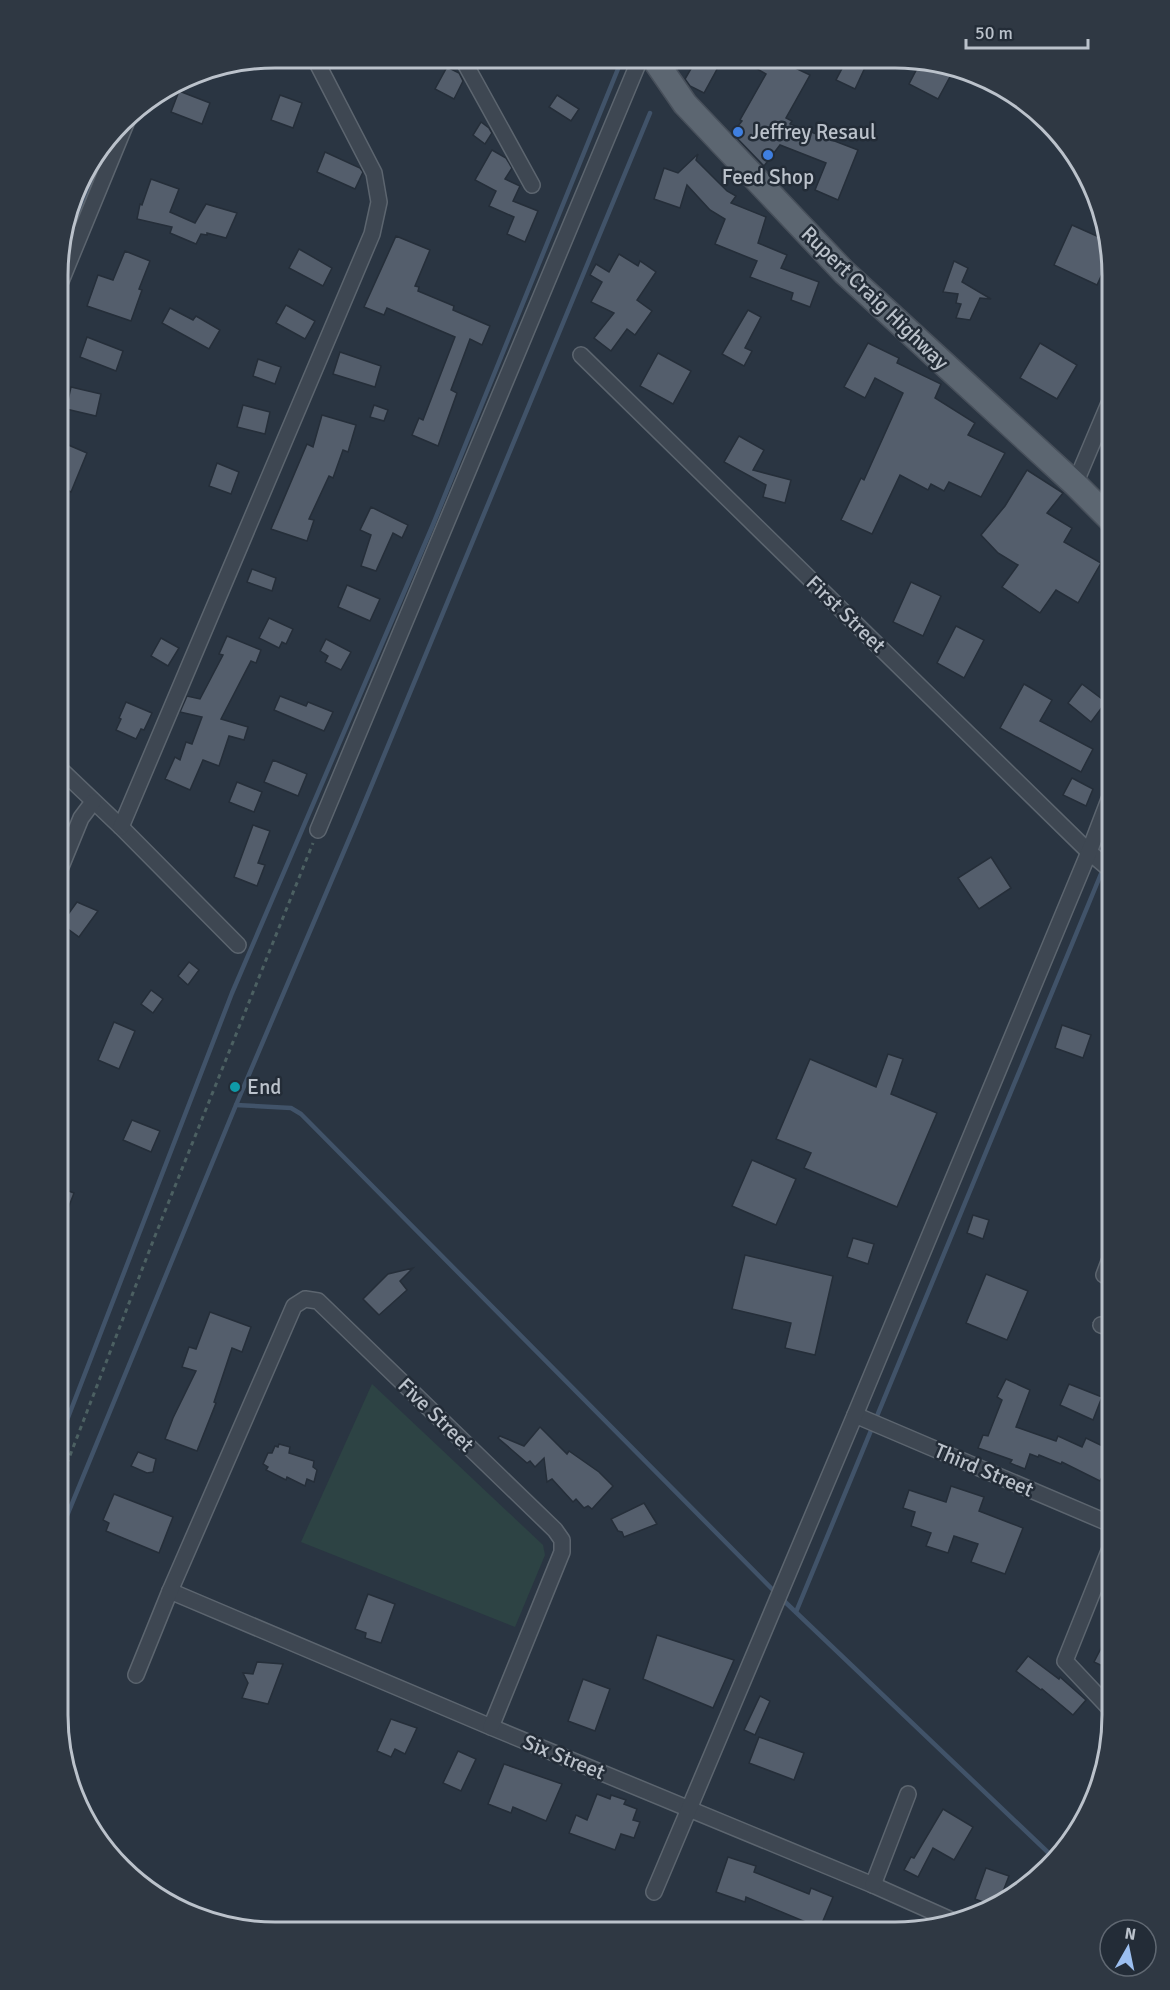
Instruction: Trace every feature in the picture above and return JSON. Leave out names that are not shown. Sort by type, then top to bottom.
[{"type":"main road","name":"Rupert Craig Highway","points":[[660,68],[685,104],[844,272],[1102,511]]},
{"type":"street","points":[[121,827],[372,234],[379,202],[374,173],[320,68]]},
{"type":"street","points":[[468,68],[532,185]]},
{"type":"street","points":[[318,830],[636,68]]},
{"type":"street","points":[[68,263],[122,135]]},
{"type":"street","name":"First Street","points":[[581,355],[1102,863]]},
{"type":"street","points":[[1075,484],[1102,420]]},
{"type":"street","points":[[68,777],[238,945]]},
{"type":"street","points":[[68,850],[81,818],[93,802]]},
{"type":"street","points":[[654,1892],[789,1574],[1102,818]]},
{"type":"street","name":"Five Street","points":[[170,1591],[294,1306],[305,1299],[318,1301],[555,1530],[562,1540],[562,1552],[491,1727]]},
{"type":"street","name":"Third Street","points":[[855,1415],[1102,1520]]},
{"type":"street","points":[[1102,1568],[1065,1661],[1102,1701]]},
{"type":"street","points":[[136,1675],[170,1591]]},
{"type":"street","name":"Six Street","points":[[170,1591],[944,1917]]},
{"type":"street","points":[[873,1885],[908,1794]]},
{"type":"path","points":[[68,1461],[155,1236],[318,830]]},
{"type":"green space","points":[[372,1384],[543,1545],[545,1555],[515,1627],[301,1542]]},
{"type":"building","points":[[446,68],[459,73],[463,81],[454,99],[435,89]]},
{"type":"building","points":[[691,68],[718,68],[704,93],[690,86],[685,79]]},
{"type":"building","points":[[756,68],[795,68],[810,75],[786,118],[792,121],[790,124],[858,150],[838,200],[815,190],[826,163],[780,145],[764,166],[732,133],[742,121],[740,120],[766,74]]},
{"type":"building","points":[[842,68],[865,68],[855,89],[836,80]]},
{"type":"building","points":[[917,69],[951,76],[938,99],[909,84]]},
{"type":"building","points":[[179,91],[210,103],[202,124],[171,112]]},
{"type":"building","points":[[280,95],[302,103],[293,128],[271,120]]},
{"type":"building","points":[[557,95],[579,109],[571,121],[549,107]]},
{"type":"building","points":[[481,122],[492,133],[485,144],[473,135]]},
{"type":"building","points":[[492,150],[506,158],[512,168],[505,179],[520,186],[513,201],[538,211],[525,242],[507,234],[514,217],[489,206],[496,191],[475,180]]},
{"type":"building","points":[[325,152],[360,168],[363,172],[355,189],[317,172]]},
{"type":"building","points":[[698,154],[696,160],[727,191],[736,196],[731,203],[766,217],[758,243],[787,255],[781,268],[819,282],[810,307],[791,300],[793,293],[750,277],[757,261],[715,244],[725,219],[710,210],[687,185],[680,208],[654,199],[664,168],[678,173]]},
{"type":"building","points":[[151,179],[179,189],[170,212],[195,223],[206,204],[237,213],[226,238],[207,233],[207,235],[201,234],[196,244],[170,233],[172,227],[137,219],[140,204],[142,205]]},
{"type":"building","points":[[1072,225],[1099,237],[1102,274],[1097,285],[1054,265]]},
{"type":"building","points":[[396,236],[430,250],[415,286],[419,287],[418,291],[454,306],[453,310],[490,326],[482,345],[470,339],[451,390],[457,393],[438,446],[412,435],[419,418],[423,420],[455,337],[387,308],[384,315],[364,307]]},
{"type":"building","points":[[299,249],[332,268],[323,286],[289,268]]},
{"type":"building","points":[[125,251],[150,261],[139,289],[142,290],[131,321],[87,306],[98,275],[113,280]]},
{"type":"building","points":[[619,254],[638,266],[640,261],[656,272],[637,300],[652,311],[635,335],[627,329],[611,351],[594,338],[614,313],[591,302],[602,282],[590,275],[596,264],[609,272]]},
{"type":"building","points":[[954,261],[968,268],[962,282],[991,299],[980,298],[970,320],[956,318],[961,304],[956,303],[958,294],[943,292]]},
{"type":"building","points":[[286,305],[315,321],[305,339],[276,323]]},
{"type":"building","points":[[170,308],[193,320],[196,316],[220,330],[209,349],[162,323]]},
{"type":"building","points":[[748,310],[761,317],[745,348],[752,351],[744,366],[722,354]]},
{"type":"building","points":[[87,337],[123,351],[116,371],[80,357]]},
{"type":"building","points":[[868,343],[899,358],[897,363],[941,384],[935,398],[975,423],[968,435],[1005,453],[981,497],[949,482],[944,491],[931,484],[928,490],[900,475],[872,534],[841,520],[861,478],[864,480],[903,393],[875,378],[865,398],[844,387]]},
{"type":"building","points":[[1040,343],[1077,365],[1057,399],[1020,378]]},
{"type":"building","points":[[340,352],[381,366],[375,387],[333,374]]},
{"type":"building","points":[[658,353],[691,371],[673,404],[640,386]]},
{"type":"building","points":[[258,359],[281,367],[275,384],[253,376]]},
{"type":"building","points":[[71,387],[101,394],[96,416],[68,409]]},
{"type":"building","points":[[243,405],[270,412],[265,434],[237,427]]},
{"type":"building","points":[[374,405],[388,410],[384,421],[370,417]]},
{"type":"building","points":[[322,415],[356,425],[348,452],[343,450],[333,478],[329,476],[309,519],[314,520],[307,541],[271,529],[307,444],[313,447]]},
{"type":"building","points":[[739,436],[764,450],[753,470],[791,480],[785,503],[763,497],[766,485],[724,462]]},
{"type":"building","points":[[68,445],[87,453],[71,492],[68,490]]},
{"type":"building","points":[[217,463],[239,472],[231,494],[209,486]]},
{"type":"building","points":[[1027,470],[1063,493],[1047,513],[1072,528],[1064,542],[1101,563],[1078,603],[1056,590],[1040,613],[1002,587],[1018,565],[998,553],[981,535],[1005,506]]},
{"type":"building","points":[[371,507],[408,525],[402,538],[393,533],[376,571],[361,566],[371,535],[360,530]]},
{"type":"building","points":[[252,569],[276,578],[272,591],[247,582]]},
{"type":"building","points":[[911,582],[941,596],[923,636],[893,622]]},
{"type":"building","points":[[347,585],[380,599],[370,621],[338,607]]},
{"type":"building","points":[[269,618],[293,629],[286,644],[282,642],[279,648],[259,638]]},
{"type":"building","points":[[956,626],[984,640],[964,678],[937,663]]},
{"type":"building","points":[[227,636],[261,650],[256,663],[251,661],[221,719],[248,727],[244,740],[229,736],[219,766],[203,760],[190,790],[165,779],[175,757],[180,760],[186,742],[192,744],[202,717],[180,712],[187,696],[200,699],[223,655],[219,654]]},
{"type":"building","points":[[161,638],[179,648],[168,666],[151,656]]},
{"type":"building","points":[[326,639],[351,652],[341,670],[325,662],[328,656],[320,651]]},
{"type":"building","points":[[1024,684],[1052,700],[1040,721],[1093,749],[1081,772],[1000,728]]},
{"type":"building","points":[[1082,684],[1102,699],[1102,707],[1091,722],[1068,703]]},
{"type":"building","points":[[280,696],[306,706],[308,702],[333,712],[324,731],[274,710]]},
{"type":"building","points":[[126,702],[152,713],[144,730],[141,729],[136,739],[116,730]]},
{"type":"building","points":[[273,760],[307,774],[298,796],[264,782]]},
{"type":"building","points":[[1072,778],[1093,789],[1086,806],[1063,795]]},
{"type":"building","points":[[237,782],[262,792],[254,812],[229,802]]},
{"type":"building","points":[[253,825],[270,831],[258,863],[265,865],[257,886],[234,877]]},
{"type":"building","points":[[991,857],[1011,888],[979,909],[958,878]]},
{"type":"building","points":[[77,902],[98,911],[79,937],[68,929],[68,914]]},
{"type":"building","points":[[189,962],[199,970],[188,985],[178,976]]},
{"type":"building","points":[[151,990],[163,999],[153,1013],[141,1004]]},
{"type":"building","points":[[114,1022],[135,1031],[119,1069],[98,1060]]},
{"type":"building","points":[[1062,1025],[1091,1035],[1083,1058],[1055,1048]]},
{"type":"building","points":[[888,1054],[903,1059],[891,1094],[937,1113],[897,1207],[804,1168],[811,1153],[776,1139],[810,1059],[876,1087]]},
{"type":"building","points":[[132,1120],[160,1131],[151,1152],[123,1140]]},
{"type":"building","points":[[752,1160],[796,1179],[776,1225],[732,1206]]},
{"type":"building","points":[[68,1191],[74,1193],[68,1209]]},
{"type":"building","points":[[973,1215],[989,1220],[983,1239],[967,1233]]},
{"type":"building","points":[[853,1238],[874,1244],[868,1264],[847,1257]]},
{"type":"building","points":[[745,1255],[833,1276],[815,1355],[785,1348],[791,1323],[732,1309]]},
{"type":"building","points":[[413,1268],[400,1281],[407,1290],[379,1315],[363,1299],[388,1274]]},
{"type":"building","points":[[986,1274],[1028,1291],[1007,1340],[966,1323]]},
{"type":"building","points":[[210,1312],[251,1327],[242,1352],[232,1348],[214,1402],[216,1403],[197,1451],[165,1439],[196,1371],[182,1367],[189,1347],[196,1349]]},
{"type":"building","points":[[1006,1379],[1030,1390],[1016,1427],[1056,1441],[1058,1436],[1082,1447],[1086,1438],[1102,1446],[1100,1481],[1062,1462],[1061,1464],[1039,1455],[1038,1457],[1030,1454],[1025,1469],[1010,1463],[1012,1460],[978,1448],[983,1435],[988,1436],[1002,1400],[997,1397]]},
{"type":"building","points":[[1069,1384],[1102,1397],[1093,1420],[1060,1405]]},
{"type":"building","points":[[540,1427],[567,1454],[569,1451],[599,1472],[613,1486],[592,1509],[588,1506],[584,1508],[576,1499],[573,1502],[552,1479],[547,1482],[544,1458],[535,1467],[498,1438],[500,1436],[524,1446]]},
{"type":"building","points":[[279,1444],[290,1447],[289,1453],[314,1461],[313,1467],[317,1470],[314,1482],[307,1479],[305,1486],[266,1470],[268,1467],[263,1464],[268,1453],[272,1453],[275,1446],[278,1447]]},
{"type":"building","points":[[138,1452],[156,1459],[153,1472],[147,1473],[131,1466]]},
{"type":"building","points":[[951,1486],[984,1497],[979,1511],[1023,1528],[1005,1574],[971,1562],[978,1544],[954,1536],[948,1553],[926,1546],[931,1533],[911,1526],[915,1512],[903,1508],[909,1490],[946,1502]]},
{"type":"building","points":[[114,1494],[173,1517],[159,1553],[106,1531],[109,1523],[103,1520]]},
{"type":"building","points":[[644,1503],[657,1524],[624,1537],[611,1519]]},
{"type":"building","points":[[368,1594],[395,1604],[381,1643],[365,1638],[366,1633],[355,1629]]},
{"type":"building","points":[[657,1635],[734,1660],[713,1708],[643,1679]]},
{"type":"building","points":[[1102,1646],[1102,1666],[1094,1662]]},
{"type":"building","points":[[1028,1656],[1059,1679],[1060,1677],[1086,1700],[1073,1715],[1016,1671]]},
{"type":"building","points":[[257,1662],[283,1664],[268,1704],[242,1698],[248,1683],[243,1673],[253,1674]]},
{"type":"building","points":[[583,1679],[610,1689],[595,1731],[568,1721]]},
{"type":"building","points":[[760,1696],[770,1701],[755,1735],[744,1730]]},
{"type":"building","points":[[391,1719],[417,1728],[405,1754],[395,1749],[391,1757],[377,1751]]},
{"type":"building","points":[[759,1737],[804,1753],[794,1780],[749,1763]]},
{"type":"building","points":[[458,1751],[476,1759],[461,1791],[443,1783]]},
{"type":"building","points":[[504,1764],[562,1784],[546,1821],[513,1807],[511,1813],[488,1804]]},
{"type":"building","points":[[597,1794],[610,1799],[611,1795],[626,1800],[624,1804],[637,1809],[633,1820],[640,1822],[634,1838],[621,1834],[615,1850],[569,1833],[576,1815],[587,1820]]},
{"type":"building","points":[[943,1809],[973,1827],[954,1860],[933,1848],[918,1877],[904,1870],[911,1857],[914,1858]]},
{"type":"building","points":[[728,1857],[756,1866],[754,1872],[809,1894],[811,1888],[833,1897],[823,1922],[806,1922],[746,1897],[745,1902],[716,1892]]},
{"type":"building","points":[[986,1868],[1009,1876],[1002,1893],[984,1902],[975,1899]]},
{"type":"waterway","points":[[68,1418],[232,993],[432,527],[618,68]]},
{"type":"waterway","points":[[68,1513],[650,113]]},
{"type":"waterway","points":[[796,1612],[1102,871]]},
{"type":"waterway","points":[[236,1105],[291,1108],[301,1114],[776,1593]]},
{"type":"waterway","points":[[782,1599],[1049,1854]]},
{"type":"place","name":"Jeffrey Resaul","points":[[738,132]]},
{"type":"place","name":"Feed Shop","points":[[768,155]]},
{"type":"place","name":"End","points":[[235,1087]]}]
